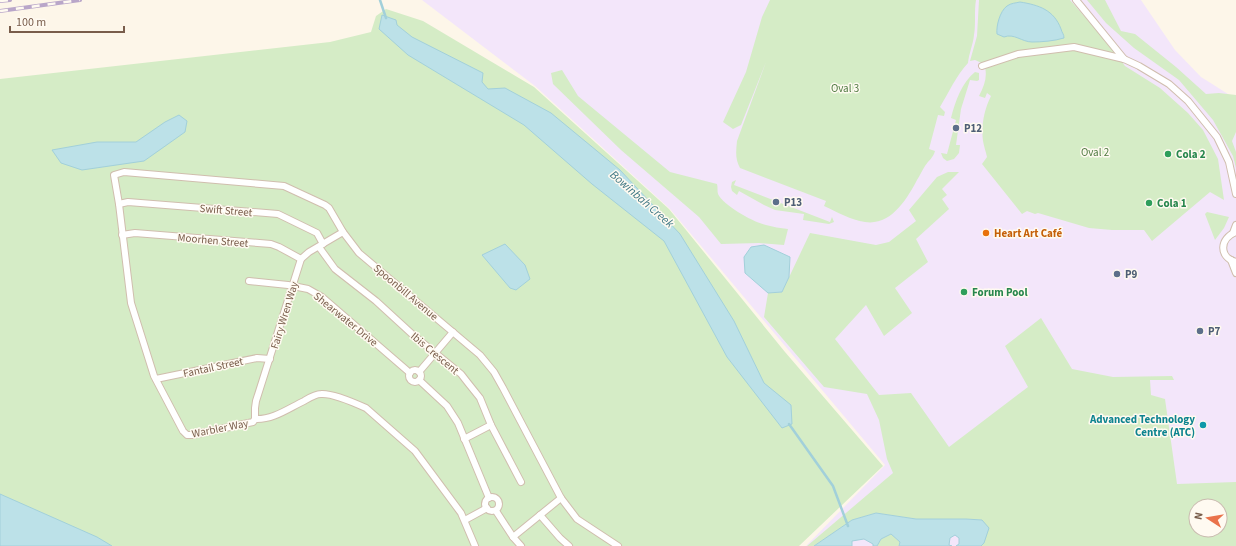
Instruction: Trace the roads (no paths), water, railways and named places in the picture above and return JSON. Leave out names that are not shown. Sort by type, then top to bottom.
[{"type":"street","points":[[1076,0],[1124,59]]},
{"type":"street","points":[[982,66],[1018,54],[1074,47],[1124,59],[1140,66],[1169,84],[1188,101],[1206,122],[1217,137],[1229,162],[1236,194]]},
{"type":"street","name":"Spoonbill Avenue","points":[[114,176],[124,172],[284,186],[325,205],[342,232],[359,253],[480,355],[494,372],[503,388],[560,498],[577,519],[618,546]]},
{"type":"street","name":"Warbler Way","points":[[114,176],[119,204],[131,303],[156,380],[183,431],[192,435],[253,422],[255,419],[271,417],[310,397],[322,394],[366,408],[415,451],[461,513],[475,546]]},
{"type":"street","name":"Swift Street","points":[[119,204],[128,202],[278,214],[316,233],[321,246]]},
{"type":"street","points":[[1236,225],[1235,232],[1228,237],[1223,247],[1225,256],[1234,261],[1236,273]]},
{"type":"street","points":[[301,259],[309,252],[342,232]]},
{"type":"street","name":"Moorhen Street","points":[[122,235],[135,233],[271,244],[301,259]]},
{"type":"street","name":"Ibis Crescent","points":[[321,246],[335,269],[376,301],[412,334],[461,374],[480,398],[491,425],[521,482]]},
{"type":"street","name":"Fairy Wren Way","points":[[255,419],[256,401],[301,259]]},
{"type":"street","name":"Shearwater Drive","points":[[249,281],[308,289],[322,297],[410,373]]},
{"type":"street","points":[[419,372],[453,332]]},
{"type":"street","name":"Fantail Street","points":[[156,380],[257,358],[270,360]]},
{"type":"street","points":[[419,372],[414,370],[409,375],[410,380],[415,382],[419,380]]},
{"type":"street","points":[[419,372],[421,377],[419,380]]},
{"type":"street","points":[[419,380],[447,406],[458,423],[489,498]]},
{"type":"street","points":[[464,439],[491,425]]},
{"type":"street","points":[[494,497],[498,501],[499,506],[496,510],[491,511],[487,508],[485,503],[489,498],[494,497]]},
{"type":"street","points":[[513,537],[560,498]]},
{"type":"street","points":[[465,520],[487,508]]},
{"type":"street","points":[[496,510],[513,537],[521,546]]},
{"type":"street","points":[[540,515],[569,546]]},
{"type":"water","points":[[1020,2],[1039,7],[1050,13],[1058,23],[1064,38],[1048,41],[1028,42],[1015,37],[1004,37],[997,34],[997,27],[1002,11],[1010,4]]},
{"type":"water","points":[[382,15],[396,20],[397,25],[412,37],[483,73],[482,82],[488,89],[505,88],[551,113],[620,170],[680,234],[734,321],[764,383],[791,405],[792,424],[782,428],[727,357],[664,241],[592,184],[524,125],[408,55],[379,29]]},
{"type":"water","points":[[179,115],[187,121],[185,132],[144,161],[82,170],[61,163],[52,150],[97,142],[136,142],[165,122]]},
{"type":"water","points":[[505,244],[525,265],[530,279],[516,290],[510,288],[482,255]]},
{"type":"water","points":[[764,245],[790,257],[789,277],[782,292],[768,293],[745,273],[744,257],[751,247]]},
{"type":"water","points":[[0,494],[97,537],[112,546],[0,546]]},
{"type":"water","points":[[876,513],[916,519],[982,520],[989,528],[984,543],[981,546],[956,546],[959,544],[959,538],[955,535],[950,538],[949,545],[952,546],[899,546],[900,542],[891,534],[881,539],[877,546],[873,546],[873,544],[864,539],[852,541],[852,546],[814,546],[852,520]]},
{"type":"waterway","name":"Bowinbah Creek","points":[[380,0],[386,18]]},
{"type":"waterway","name":"Bowinbah Creek","points":[[789,424],[833,486],[848,526]]},
{"type":"railway","points":[[0,1],[10,0]]},
{"type":"railway","points":[[0,11],[80,0]]},
{"type":"place","name":"P12","points":[[956,128]]},
{"type":"place","name":"Cola 2","points":[[1168,154]]},
{"type":"place","name":"P13","points":[[776,202]]},
{"type":"place","name":"Cola 1","points":[[1149,203]]},
{"type":"place","name":"Heart Art Café","points":[[986,233]]},
{"type":"place","name":"P9","points":[[1117,274]]},
{"type":"place","name":"Forum Pool","points":[[964,292]]},
{"type":"place","name":"P7","points":[[1200,331]]},
{"type":"place","name":"Advanced Technology Centre (ATC)","points":[[1203,425]]},
{"type":"park label","name":"Oval 3","points":[[845,88]]},
{"type":"park label","name":"Oval 2","points":[[1095,152]]}]
